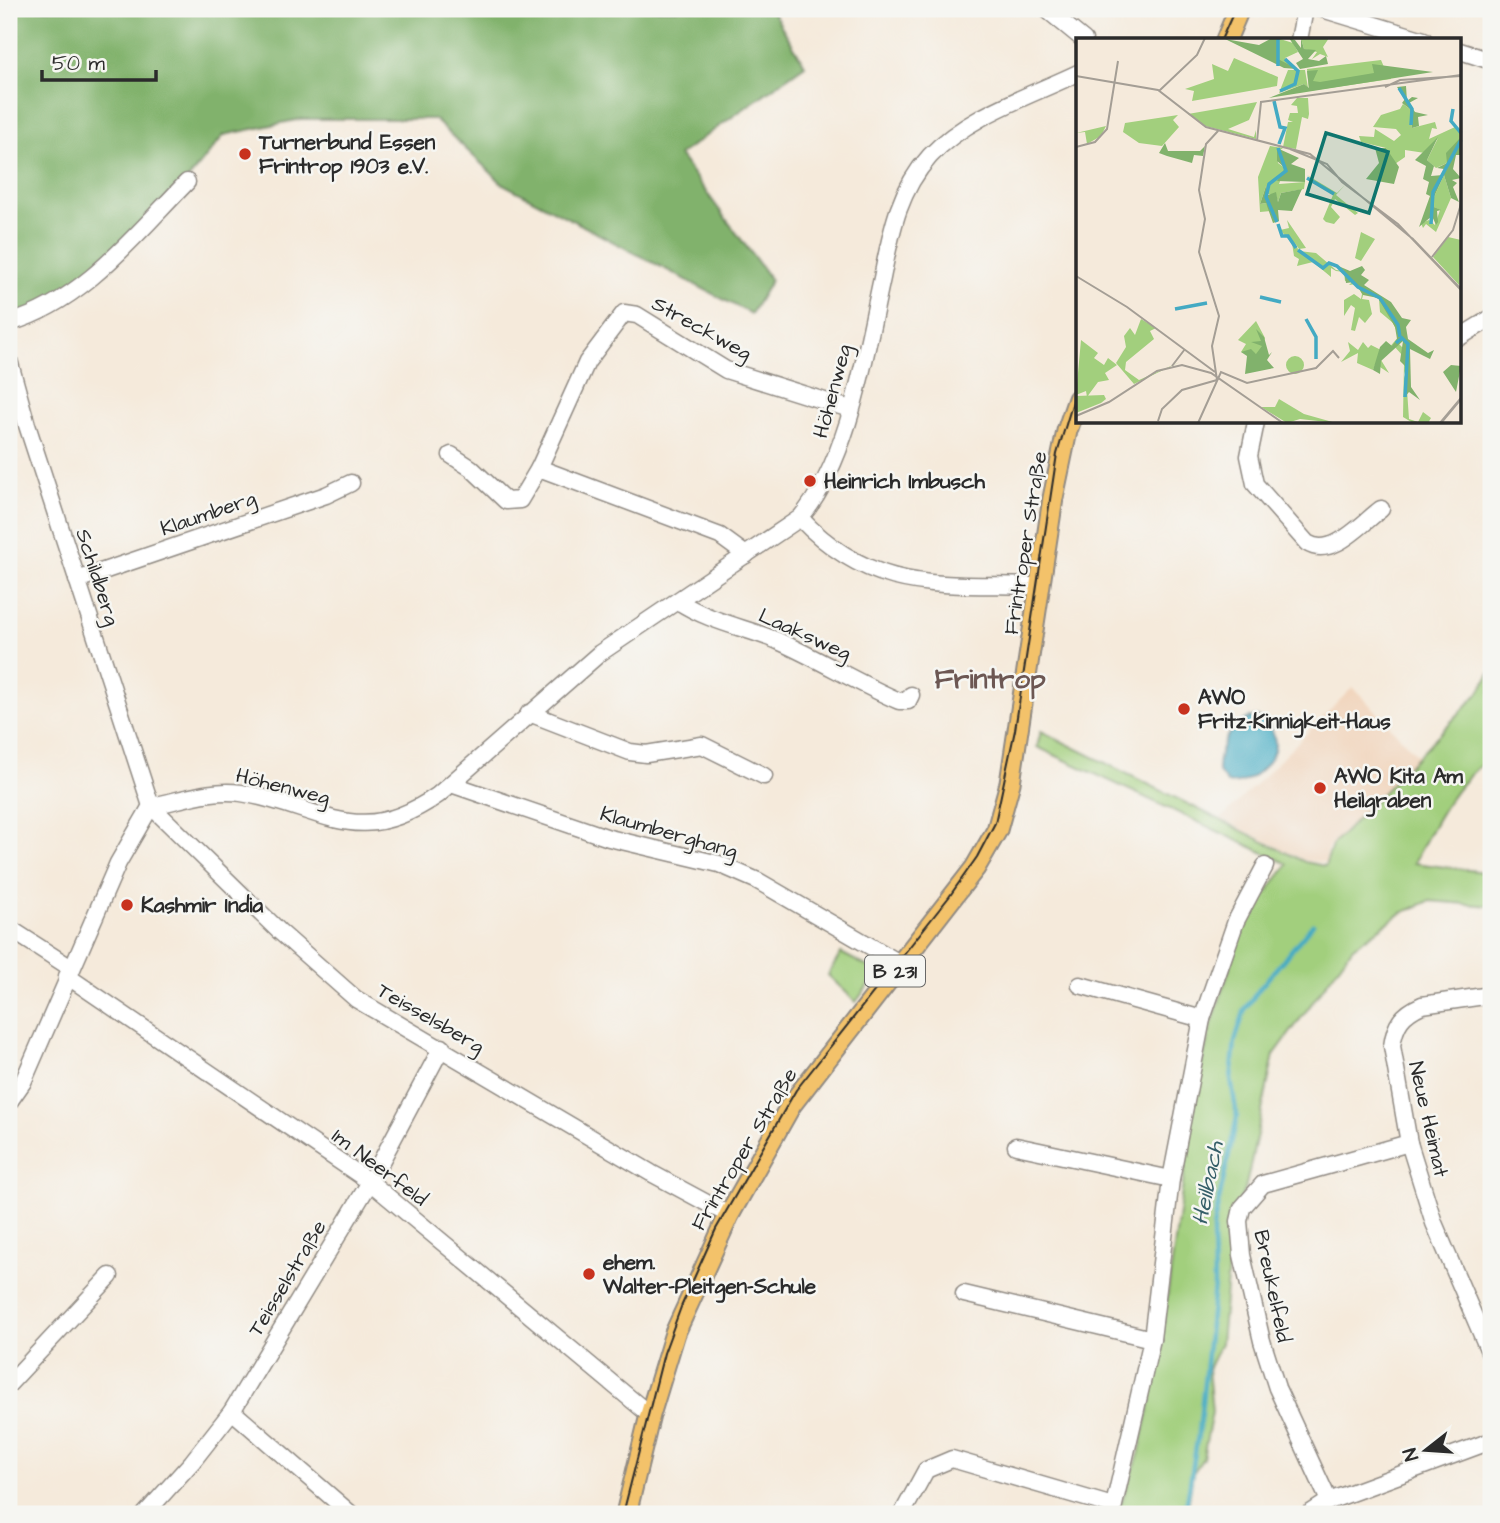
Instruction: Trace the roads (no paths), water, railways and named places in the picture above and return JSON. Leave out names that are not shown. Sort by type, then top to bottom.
[{"type":"main road","points":[[1227,38],[1239,9]]},
{"type":"main road","name":"Frintroper Straße","points":[[626,1514],[650,1415],[686,1304],[729,1215],[791,1105],[975,868],[998,830],[1010,783],[1058,475],[1076,407]]},
{"type":"street","points":[[1046,9],[1082,38]]},
{"type":"street","points":[[1299,38],[1305,9]]},
{"type":"street","points":[[1322,9],[1417,38]]},
{"type":"street","points":[[1462,52],[1491,61]]},
{"type":"street","name":"Höhenweg","points":[[151,806],[225,792],[258,797],[338,821],[374,823],[414,810],[451,784],[600,653],[800,518],[813,503],[831,468],[849,409],[895,218],[914,178],[930,157],[958,134],[1076,74]]},
{"type":"street","points":[[9,323],[25,318],[91,280],[187,182]]},
{"type":"street","name":"Streckweg","points":[[451,455],[471,468],[499,495],[513,503],[526,494],[587,362],[624,313],[637,315],[726,370],[849,409]]},
{"type":"street","points":[[1462,336],[1491,318]]},
{"type":"street","name":"Schildberg","points":[[9,360],[151,806]]},
{"type":"street","points":[[1256,424],[1249,456],[1255,484],[1307,543],[1318,548],[1330,547],[1381,509]]},
{"type":"street","points":[[539,468],[720,536],[746,555]]},
{"type":"street","name":"Klaumberg","points":[[78,580],[326,495],[351,483]]},
{"type":"street","points":[[800,518],[859,564],[892,578],[913,582],[1039,586]]},
{"type":"street","name":"Laaksweg","points":[[678,601],[710,619],[764,635],[798,650],[899,701],[908,701],[911,695]]},
{"type":"street","points":[[529,713],[630,752],[646,754],[702,745],[764,776]]},
{"type":"street","name":"Klaumberghang","points":[[451,784],[609,838],[719,864],[758,881],[901,964]]},
{"type":"street","points":[[9,1102],[23,1082],[118,863],[151,806]]},
{"type":"street","name":"Teisselsberg","points":[[151,806],[279,931],[356,999],[442,1047],[651,1173],[729,1215]]},
{"type":"street","points":[[902,1514],[926,1471],[952,1459],[1112,1510],[1152,1339],[1171,1179],[1202,1018],[1236,921],[1265,866]]},
{"type":"street","name":"Im Neerfeld","points":[[9,928],[370,1182],[650,1415]]},
{"type":"street","points":[[1080,985],[1202,1018]]},
{"type":"street","name":"Neue Heimat","points":[[1491,995],[1423,1005],[1401,1017],[1392,1046],[1409,1143],[1434,1223],[1491,1356]]},
{"type":"street","name":"Teisselstraße","points":[[145,1514],[192,1462],[232,1411],[370,1182],[442,1047]]},
{"type":"street","name":"Breukelfeld","points":[[1329,1501],[1277,1388],[1262,1341],[1242,1255],[1239,1221],[1242,1208],[1263,1184],[1409,1143]]},
{"type":"street","points":[[1016,1146],[1171,1179]]},
{"type":"street","points":[[9,1384],[110,1276]]},
{"type":"street","points":[[964,1294],[1152,1339]]},
{"type":"street","points":[[232,1411],[351,1514]]},
{"type":"street","points":[[1309,1514],[1329,1501],[1491,1441]]},
{"type":"water","points":[[1256,717],[1268,722],[1274,738],[1275,744],[1270,759],[1251,778],[1227,783],[1218,771],[1223,744],[1239,723]]},
{"type":"waterway","name":"Heilbach","points":[[1185,1514],[1200,1422],[1214,1285],[1213,1228],[1237,1117],[1231,1079],[1235,1041],[1245,1009],[1313,924]]},
{"type":"tram line","points":[[1222,38],[1235,9]]},
{"type":"tram line","points":[[623,1514],[664,1353],[681,1307],[716,1229],[796,1090],[949,897],[977,857],[995,823],[1015,730],[1057,454],[1076,392]]},
{"type":"place","name":"Turnerbund Essen Frintrop 1903 e.V.","points":[[245,154]]},
{"type":"place","name":"Heinrich Imbusch","points":[[810,481]]},
{"type":"place","name":"AWO Fritz-Kinnigkeit-Haus","points":[[1184,709]]},
{"type":"place","name":"AWO Kita Am Heilgraben","points":[[1320,788]]},
{"type":"place","name":"Kashmir India","points":[[127,905]]},
{"type":"place","name":"ehem. Walter-Pleitgen-Schule","points":[[589,1274]]},
{"type":"district","name":"Frintrop","points":[[990,678]]}]
